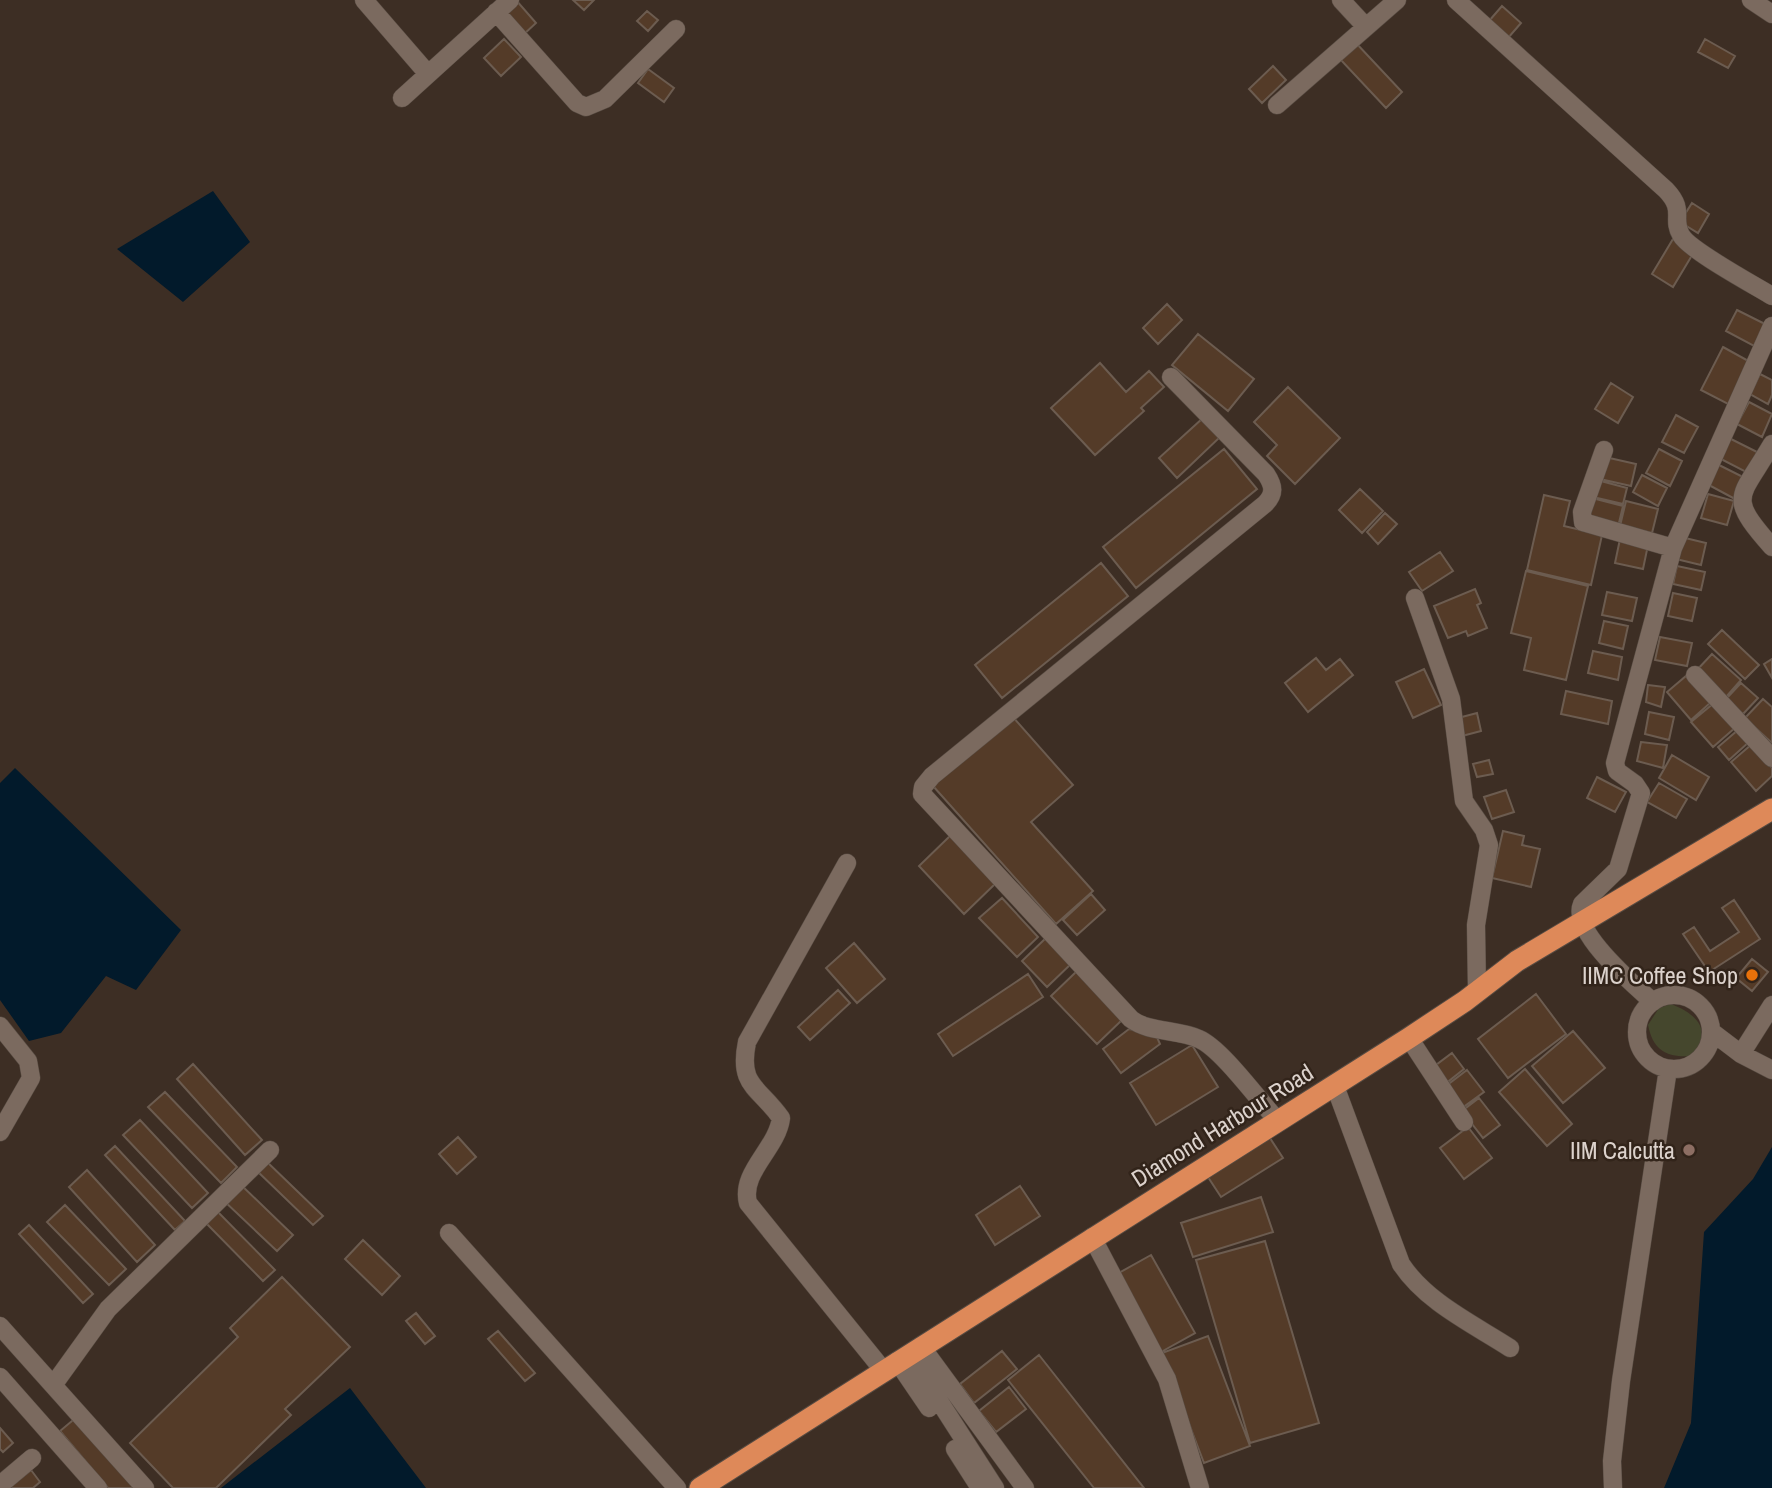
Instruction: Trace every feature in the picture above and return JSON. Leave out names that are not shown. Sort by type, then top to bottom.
[{"type":"highway","name":"Diamond Harbour Road","points":[[709,1486],[902,1358],[1409,1038],[1517,961],[1772,809]]},
{"type":"street","points":[[364,0],[428,74]]},
{"type":"street","points":[[1341,0],[1366,27]]},
{"type":"street","points":[[1277,105],[1397,0]]},
{"type":"street","points":[[1456,0],[1674,198],[1679,208],[1678,228],[1687,243],[1772,296]]},
{"type":"street","points":[[1751,0],[1772,14]]},
{"type":"street","points":[[402,98],[503,6],[578,103],[586,107],[605,99],[676,29]]},
{"type":"street","points":[[1653,1002],[1615,967],[1581,922],[1579,911],[1618,869],[1622,860],[1623,845],[1641,793],[1635,784],[1616,771],[1615,763],[1673,548],[1772,326]]},
{"type":"street","points":[[1171,377],[1266,474],[1272,482],[1272,495],[1265,504],[932,776],[922,794],[1131,1019],[1143,1025],[1195,1037],[1210,1046],[1279,1121]]},
{"type":"street","points":[[1772,444],[1744,489],[1741,504],[1746,517],[1772,547]]},
{"type":"street","points":[[1604,450],[1583,512],[1583,523],[1673,548]]},
{"type":"street","points":[[1415,598],[1451,699],[1465,801],[1484,830],[1489,845],[1476,925],[1477,991]]},
{"type":"street","points":[[1695,675],[1772,758]]},
{"type":"street","points":[[847,863],[752,1026],[747,1042],[742,1065],[748,1081],[781,1118],[779,1134],[750,1178],[745,1191],[748,1203],[902,1358],[1025,1488]]},
{"type":"street","points":[[1712,1032],[1706,1051],[1688,1066],[1668,1069],[1653,1062],[1639,1043],[1640,1019],[1653,1002],[1666,996],[1690,998],[1705,1012],[1712,1032],[1741,1054],[1772,1070]]},
{"type":"street","points":[[1741,1054],[1772,1005]]},
{"type":"street","points":[[0,1026],[28,1061],[31,1077],[0,1132]]},
{"type":"street","points":[[1409,1038],[1464,1122]]},
{"type":"street","points":[[1613,1488],[1612,1461],[1621,1381],[1668,1069]]},
{"type":"street","points":[[1335,1086],[1401,1264],[1410,1278],[1432,1298],[1510,1348]]},
{"type":"street","points":[[54,1384],[108,1310],[270,1150]]},
{"type":"street","points":[[449,1233],[677,1488]]},
{"type":"street","points":[[1092,1237],[1167,1379],[1200,1488]]},
{"type":"street","points":[[0,1326],[145,1488]]},
{"type":"street","points":[[902,1358],[979,1488]]},
{"type":"street","points":[[902,1358],[995,1488]]},
{"type":"street","points":[[0,1377],[98,1488]]},
{"type":"street","points":[[0,1485],[32,1458]]},
{"type":"green space","points":[[1671,1004],[1695,1018],[1702,1031],[1698,1047],[1691,1056],[1674,1056],[1662,1051],[1650,1034],[1648,1025],[1659,1008]]},
{"type":"water","points":[[213,191],[250,242],[183,302],[117,249]]},
{"type":"water","points":[[15,768],[181,930],[136,990],[106,976],[61,1033],[29,1041],[0,1000],[0,783]]},
{"type":"water","points":[[1772,1147],[1772,1488],[1664,1488],[1691,1423],[1704,1232],[1753,1179]]},
{"type":"water","points":[[350,1388],[426,1488],[221,1488]]},
{"type":"building","points":[[516,0],[536,23],[523,35],[502,11]]},
{"type":"building","points":[[573,0],[594,0],[584,10]]},
{"type":"building","points":[[1502,6],[1521,23],[1508,38],[1489,21]]},
{"type":"building","points":[[647,11],[658,20],[648,31],[637,21]]},
{"type":"building","points":[[504,39],[521,57],[501,76],[484,58]]},
{"type":"building","points":[[1705,39],[1735,56],[1728,68],[1698,52]]},
{"type":"building","points":[[1356,43],[1402,92],[1386,108],[1340,59]]},
{"type":"building","points":[[1273,66],[1286,80],[1262,103],[1249,89]]},
{"type":"building","points":[[648,69],[674,88],[664,102],[638,83]]},
{"type":"building","points":[[1692,203],[1709,214],[1698,233],[1680,222]]},
{"type":"building","points":[[1673,239],[1694,252],[1673,287],[1652,274]]},
{"type":"building","points":[[1167,304],[1182,320],[1158,344],[1143,328]]},
{"type":"building","points":[[1737,310],[1765,324],[1754,346],[1726,331]]},
{"type":"building","points":[[1198,334],[1254,379],[1228,411],[1172,365]]},
{"type":"building","points":[[1723,347],[1752,363],[1730,405],[1701,390]]},
{"type":"building","points":[[1100,363],[1126,392],[1149,371],[1164,387],[1141,408],[1144,411],[1095,455],[1051,408]]},
{"type":"building","points":[[1760,374],[1772,380],[1772,395],[1768,404],[1750,394]]},
{"type":"building","points":[[1611,383],[1633,397],[1618,423],[1595,409]]},
{"type":"building","points":[[1288,387],[1340,438],[1295,484],[1267,456],[1277,445],[1254,422]]},
{"type":"building","points":[[1749,402],[1772,414],[1762,437],[1737,424]]},
{"type":"building","points":[[1676,415],[1698,427],[1684,453],[1662,442]]},
{"type":"building","points":[[1203,418],[1220,437],[1177,478],[1159,458]]},
{"type":"building","points":[[1729,438],[1759,453],[1748,473],[1719,458]]},
{"type":"building","points":[[1224,449],[1257,489],[1136,588],[1103,547]]},
{"type":"building","points":[[1659,449],[1682,461],[1670,486],[1646,473]]},
{"type":"building","points":[[1605,457],[1636,464],[1631,486],[1600,479]]},
{"type":"building","points":[[1717,464],[1745,478],[1735,499],[1707,484]]},
{"type":"building","points":[[1642,475],[1667,488],[1658,506],[1633,492]]},
{"type":"building","points":[[1597,480],[1627,488],[1623,504],[1593,497]]},
{"type":"building","points":[[1360,489],[1383,511],[1362,533],[1339,510]]},
{"type":"building","points":[[1708,494],[1734,501],[1727,525],[1701,518]]},
{"type":"building","points":[[1544,495],[1570,501],[1564,526],[1602,535],[1591,585],[1527,570]]},
{"type":"building","points":[[1592,498],[1623,506],[1618,527],[1587,520]]},
{"type":"building","points":[[1626,501],[1658,509],[1652,533],[1620,526]]},
{"type":"building","points":[[1385,513],[1397,524],[1378,544],[1367,532]]},
{"type":"building","points":[[1681,537],[1706,543],[1701,565],[1676,559]]},
{"type":"building","points":[[1620,539],[1648,545],[1643,569],[1615,563]]},
{"type":"building","points":[[1440,552],[1453,571],[1422,591],[1409,572]]},
{"type":"building","points":[[1101,563],[1128,596],[1002,698],[975,665]]},
{"type":"building","points":[[1677,566],[1705,572],[1701,590],[1673,584]]},
{"type":"building","points":[[1526,571],[1588,586],[1566,680],[1524,670],[1531,638],[1511,633]]},
{"type":"building","points":[[1475,589],[1481,603],[1477,605],[1487,628],[1468,636],[1466,631],[1448,638],[1434,606]]},
{"type":"building","points":[[1607,592],[1637,598],[1632,621],[1602,615]]},
{"type":"building","points":[[1673,593],[1697,598],[1692,621],[1668,616]]},
{"type":"building","points":[[1604,621],[1628,626],[1623,649],[1599,643]]},
{"type":"building","points":[[1722,630],[1759,665],[1745,679],[1708,644]]},
{"type":"building","points":[[1660,637],[1692,643],[1687,666],[1655,660]]},
{"type":"building","points":[[1593,651],[1622,657],[1618,680],[1588,673]]},
{"type":"building","points":[[1712,654],[1741,680],[1726,697],[1696,671]]},
{"type":"building","points":[[1316,658],[1326,670],[1340,659],[1353,675],[1308,712],[1285,683]]},
{"type":"building","points":[[1772,659],[1772,678],[1764,664]]},
{"type":"building","points":[[1424,669],[1441,705],[1413,718],[1396,682]]},
{"type":"building","points":[[1686,676],[1710,703],[1691,720],[1667,692]]},
{"type":"building","points":[[1741,683],[1758,698],[1743,714],[1726,699]]},
{"type":"building","points":[[1648,685],[1665,687],[1661,707],[1646,702]]},
{"type":"building","points":[[1566,691],[1612,701],[1608,724],[1561,714]]},
{"type":"building","points":[[1763,699],[1772,707],[1772,743],[1745,718]]},
{"type":"building","points":[[1714,703],[1736,727],[1713,747],[1691,722]]},
{"type":"building","points":[[1649,712],[1674,717],[1669,740],[1645,734]]},
{"type":"building","points":[[1477,713],[1481,731],[1462,736],[1458,718]]},
{"type":"building","points":[[1012,716],[1073,785],[1031,822],[1093,891],[1056,924],[933,786]]},
{"type":"building","points":[[1738,730],[1749,742],[1729,760],[1718,747]]},
{"type":"building","points":[[1641,742],[1667,745],[1663,768],[1637,761]]},
{"type":"building","points":[[1752,744],[1772,768],[1772,776],[1756,791],[1731,762]]},
{"type":"building","points":[[1672,755],[1709,777],[1696,800],[1659,778]]},
{"type":"building","points":[[1489,760],[1493,774],[1477,777],[1473,764]]},
{"type":"building","points":[[1597,777],[1626,792],[1615,812],[1587,798]]},
{"type":"building","points":[[1659,783],[1687,799],[1676,818],[1647,802]]},
{"type":"building","points":[[1506,790],[1514,812],[1492,819],[1484,797]]},
{"type":"building","points":[[1503,831],[1524,836],[1522,845],[1540,849],[1531,887],[1492,878]]},
{"type":"building","points":[[951,835],[996,883],[964,914],[919,866]]},
{"type":"building","points":[[1091,894],[1105,910],[1077,935],[1063,920]]},
{"type":"building","points":[[1002,898],[1038,937],[1017,957],[979,918]]},
{"type":"building","points":[[1734,900],[1760,939],[1709,972],[1683,934],[1694,927],[1710,951],[1739,932],[1722,908]]},
{"type":"building","points":[[1048,936],[1073,962],[1047,987],[1022,961]]},
{"type":"building","points":[[854,943],[885,979],[857,1003],[826,968]]},
{"type":"building","name":"IIMC Coffee Shop","points":[[1752,959],[1768,972],[1752,991],[1736,978]]},
{"type":"building","points":[[1077,971],[1123,1019],[1097,1044],[1051,996]]},
{"type":"building","points":[[1028,974],[1043,997],[953,1056],[938,1034]]},
{"type":"building","points":[[838,990],[850,1003],[810,1040],[798,1027]]},
{"type":"building","points":[[1536,994],[1566,1034],[1508,1078],[1478,1039]]},
{"type":"building","points":[[1129,1029],[1156,1035],[1160,1044],[1121,1073],[1103,1049]]},
{"type":"building","points":[[1573,1031],[1605,1068],[1563,1103],[1532,1066]]},
{"type":"building","points":[[1192,1045],[1218,1087],[1156,1125],[1130,1083]]},
{"type":"building","points":[[1452,1053],[1464,1069],[1445,1084],[1432,1068]]},
{"type":"building","points":[[193,1064],[262,1140],[245,1155],[177,1079]]},
{"type":"building","points":[[1525,1069],[1572,1124],[1547,1146],[1499,1092]]},
{"type":"building","points":[[1467,1070],[1484,1092],[1462,1108],[1446,1086]]},
{"type":"building","points":[[165,1092],[237,1167],[221,1183],[148,1107]]},
{"type":"building","points":[[1479,1098],[1500,1125],[1483,1138],[1462,1111]]},
{"type":"building","points":[[140,1120],[208,1193],[192,1208],[123,1135]]},
{"type":"building","points":[[1468,1127],[1492,1158],[1464,1179],[1440,1148]]},
{"type":"building","points":[[1268,1135],[1283,1158],[1221,1197],[1206,1174]]},
{"type":"building","points":[[458,1137],[476,1157],[457,1174],[439,1154]]},
{"type":"building","points":[[115,1146],[185,1221],[175,1230],[105,1155]]},
{"type":"building","points":[[264,1159],[323,1216],[313,1225],[255,1169]]},
{"type":"building","points":[[87,1170],[155,1245],[137,1262],[69,1187]]},
{"type":"building","points":[[239,1183],[293,1235],[277,1251],[223,1200]]},
{"type":"building","points":[[1020,1186],[1040,1216],[995,1245],[976,1215]]},
{"type":"building","points":[[1261,1197],[1273,1232],[1193,1257],[1181,1223]]},
{"type":"building","points":[[65,1205],[126,1269],[109,1285],[47,1222]]},
{"type":"building","points":[[215,1209],[275,1270],[263,1281],[203,1220]]},
{"type":"building","points":[[29,1225],[93,1294],[83,1303],[19,1234]]},
{"type":"building","points":[[363,1240],[400,1276],[382,1295],[345,1259]]},
{"type":"building","points":[[1265,1241],[1319,1423],[1250,1443],[1196,1260]]},
{"type":"building","points":[[1151,1255],[1195,1333],[1161,1352],[1117,1274]]},
{"type":"building","points":[[282,1277],[350,1347],[285,1409],[291,1415],[216,1488],[173,1488],[130,1443],[238,1337],[230,1328]]},
{"type":"building","points":[[416,1313],[435,1336],[425,1344],[406,1321]]},
{"type":"building","points":[[498,1331],[535,1373],[525,1381],[488,1339]]},
{"type":"building","points":[[1208,1336],[1250,1446],[1204,1463],[1162,1353]]},
{"type":"building","points":[[1002,1351],[1017,1369],[974,1403],[960,1384]]},
{"type":"building","points":[[1039,1355],[1144,1488],[1094,1488],[1008,1380]]},
{"type":"building","points":[[1009,1387],[1026,1409],[996,1432],[979,1411]]},
{"type":"building","points":[[78,1416],[138,1488],[108,1488],[60,1431]]},
{"type":"building","points":[[0,1428],[13,1443],[3,1452],[0,1449]]},
{"type":"building","points":[[31,1470],[40,1482],[33,1488],[9,1488]]},
{"type":"place","name":"IIMC Coffee Shop","points":[[1752,975]]},
{"type":"place","name":"IIM Calcutta","points":[[1689,1150]]}]
